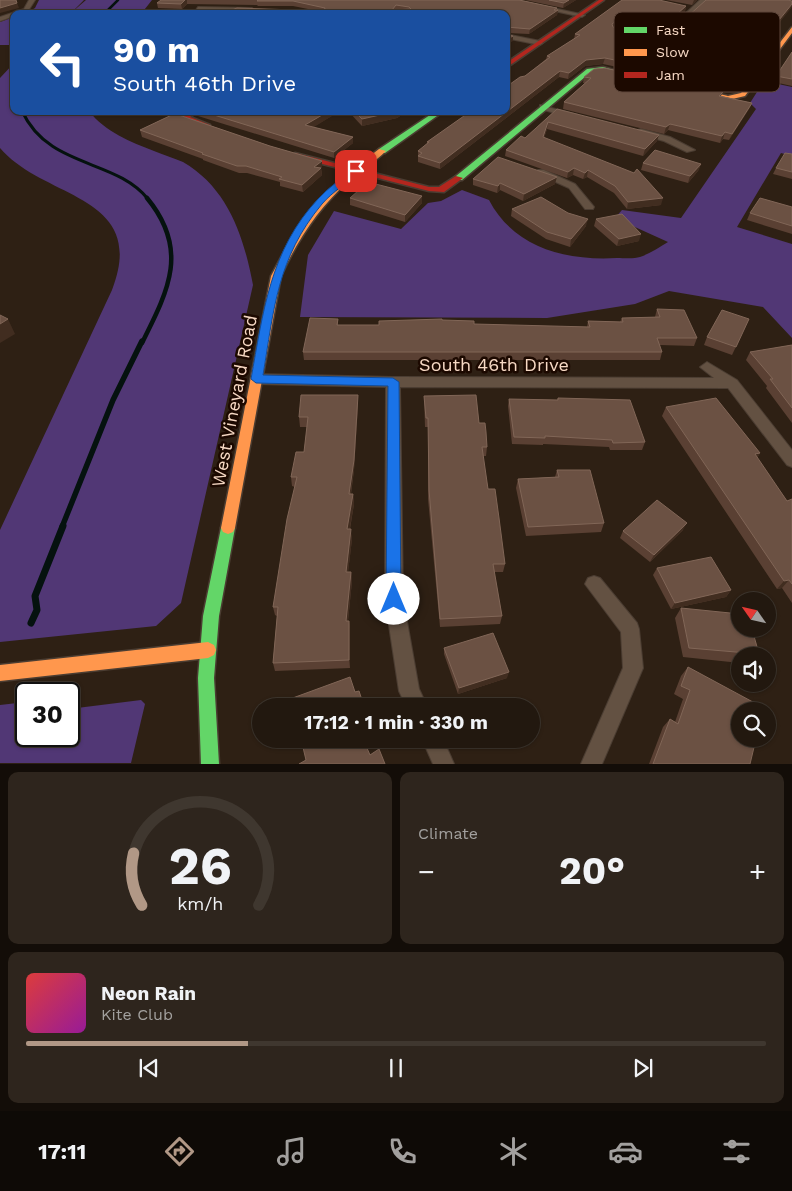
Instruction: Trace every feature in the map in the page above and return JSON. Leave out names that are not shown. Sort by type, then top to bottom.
[{"type":"street","points":[[204,0],[198,8],[228,10]]},
{"type":"street","points":[[507,0],[528,2],[582,15]]},
{"type":"street","points":[[510,63],[602,0]]},
{"type":"street","points":[[692,12],[704,0]]},
{"type":"street","points":[[685,7],[695,9]]},
{"type":"street","points":[[780,45],[792,29]]},
{"type":"street","points":[[510,37],[540,43]]},
{"type":"street","points":[[289,152],[356,171],[430,189],[442,190],[451,185],[589,70],[595,68],[614,72]]},
{"type":"street","points":[[705,92],[736,98],[744,96],[747,92]]},
{"type":"street","points":[[543,107],[587,118]]},
{"type":"street","points":[[189,115],[185,118],[220,130]]},
{"type":"street","name":"West Vineyard Road","points":[[210,764],[206,703],[211,616],[271,296],[285,252],[302,223],[321,200],[356,171],[435,115]]},
{"type":"street","points":[[634,130],[667,139],[690,150]]},
{"type":"street","points":[[485,155],[500,160]]},
{"type":"street","points":[[534,170],[572,186],[589,206]]},
{"type":"street","points":[[707,367],[732,383],[792,461]]},
{"type":"street","name":"South 46th Drive","points":[[256,379],[393,382],[732,383]]},
{"type":"street","points":[[393,382],[394,599],[409,691],[413,698]]},
{"type":"street","points":[[591,764],[633,668],[630,629],[594,584]]},
{"type":"street","points":[[0,673],[208,650]]},
{"type":"street","points":[[436,748],[444,764]]},
{"type":"shaded area","points":[[39,0],[84,0],[74,10],[31,10],[35,8]]},
{"type":"shaded area","points":[[86,0],[152,0],[144,10],[74,10]]},
{"type":"shaded area","points":[[10,18],[10,45],[0,45],[0,22]]},
{"type":"shaded area","points":[[10,67],[10,115],[92,115],[111,131],[136,144],[183,162],[199,173],[212,185],[223,200],[232,215],[245,249],[253,285],[181,603],[156,626],[0,642],[0,530],[112,290],[120,258],[116,235],[104,217],[86,202],[41,179],[19,165],[0,148],[0,78]]},
{"type":"shaded area","points":[[780,84],[792,87],[792,156],[781,153],[737,227],[792,244],[792,338],[763,307],[669,291],[635,304],[547,318],[300,317],[308,255],[334,211],[401,229],[428,203],[441,201],[462,190],[489,200],[512,230],[527,240],[561,254],[579,257],[635,258],[651,252],[668,242],[615,218],[622,210],[681,218],[756,109],[750,103],[757,92],[780,92]]},
{"type":"shaded area","points":[[141,700],[145,704],[131,763],[0,763],[0,705],[15,703],[15,747],[80,747],[80,708]]},
{"type":"building","points":[[0,0],[16,0],[17,3],[0,8]]},
{"type":"building","points":[[161,0],[185,0],[181,4],[157,3]]},
{"type":"building","points":[[519,0],[557,8],[554,10],[558,10],[530,29],[510,27],[510,10],[392,10],[324,10],[325,8],[293,1],[257,1]],"holes":[[[396,5],[409,7],[411,9],[392,10]]]},
{"type":"building","points":[[549,0],[569,0],[564,3]]},
{"type":"building","points":[[622,0],[659,0],[686,6],[679,12],[614,12],[614,22],[612,24],[614,27],[614,60],[605,58],[586,60],[569,73],[560,71],[510,109],[510,84],[520,77],[525,76],[550,57],[547,56],[580,35],[575,34]]},
{"type":"building","points":[[706,0],[792,1],[792,4],[780,19],[780,12],[693,12]]},
{"type":"building","points":[[237,8],[295,10],[232,10]]},
{"type":"building","points":[[792,52],[792,79],[780,77],[780,70]]},
{"type":"building","points":[[604,68],[614,70],[614,92],[723,92],[719,96],[752,103],[732,134],[725,132],[722,136],[670,124],[666,127],[564,102],[591,78],[584,77],[594,69]]},
{"type":"building","points":[[557,109],[659,135],[645,149],[548,122],[543,137],[634,173],[637,169],[663,198],[628,202],[615,186],[588,170],[585,173],[574,168],[568,172],[506,150],[521,136],[525,138]]},
{"type":"building","points":[[172,115],[179,115],[270,146],[322,161],[314,167],[321,168],[302,185],[279,179],[282,177],[246,166],[237,166],[140,130]]},
{"type":"building","points":[[214,115],[322,115],[305,125],[353,137],[334,152]]},
{"type":"building","points":[[358,115],[380,115],[362,119]]},
{"type":"building","points":[[465,115],[503,115],[440,163],[418,156],[422,153],[418,151],[429,142],[427,142]]},
{"type":"building","points":[[655,150],[701,164],[690,176],[643,163]]},
{"type":"building","points":[[785,153],[792,154],[792,172],[776,168]]},
{"type":"building","points":[[498,157],[557,177],[524,194],[500,183],[498,186],[473,179]]},
{"type":"building","points":[[368,182],[422,196],[405,215],[350,198]]},
{"type":"building","points":[[541,197],[568,213],[588,219],[571,239],[547,232],[512,209]]},
{"type":"building","points":[[760,198],[792,207],[792,226],[750,213]]},
{"type":"building","points":[[622,214],[641,234],[619,239],[596,219]]},
{"type":"building","points":[[657,309],[684,310],[697,338],[657,338],[662,352],[303,352],[310,318],[338,319],[337,325],[379,325],[379,321],[442,319],[474,321],[474,324],[590,327],[588,321],[623,322],[622,318],[660,317]]},
{"type":"building","points":[[722,310],[749,319],[736,347],[707,337]]},
{"type":"building","points":[[0,315],[8,319],[0,324]]},
{"type":"building","points":[[792,345],[792,408],[770,379],[773,379],[750,352]]},
{"type":"building","points":[[301,395],[358,395],[354,460],[349,494],[353,494],[347,529],[351,529],[346,572],[351,572],[346,621],[349,621],[349,660],[273,663],[278,607],[273,607],[287,519],[297,477],[291,477],[296,452],[304,452],[308,417],[299,417]]},
{"type":"building","points":[[476,395],[479,423],[485,423],[487,447],[482,447],[488,489],[495,489],[505,564],[493,564],[502,616],[440,619],[429,490],[428,418],[426,418],[424,396]]},
{"type":"building","points":[[558,398],[630,400],[645,442],[613,443],[612,440],[545,436],[545,438],[514,437],[509,399],[558,400]]},
{"type":"building","points":[[716,398],[760,453],[755,454],[787,501],[792,499],[792,584],[789,580],[784,581],[666,407]]},
{"type":"building","points":[[557,470],[590,470],[604,523],[528,527],[518,479],[559,477]]},
{"type":"building","points":[[657,500],[687,523],[654,555],[623,531]]},
{"type":"building","points":[[711,557],[731,590],[675,603],[657,568]]},
{"type":"building","points":[[681,608],[731,613],[731,638],[755,638],[757,647],[731,647],[731,652],[689,648]]},
{"type":"building","points":[[493,633],[509,672],[459,688],[444,648]]},
{"type":"building","points":[[688,667],[731,690],[731,692],[753,702],[731,702],[731,747],[754,747],[750,764],[653,764],[670,719],[678,724],[690,690],[681,686]]},
{"type":"building","points":[[350,677],[355,692],[359,691],[361,698],[293,698]]},
{"type":"building","points":[[303,748],[367,748],[370,755],[379,749],[385,764],[299,764],[306,760]]},
{"type":"waterway","points":[[108,10],[118,0]]},
{"type":"waterway","points":[[25,115],[34,130],[48,143],[65,154],[118,176],[134,186],[147,198]]},
{"type":"waterway","points":[[142,343],[160,306],[166,288],[170,271],[171,253],[168,235],[160,217],[147,198]]},
{"type":"waterway","points":[[62,527],[113,400],[142,341]]},
{"type":"waterway","points":[[31,623],[37,610],[35,596],[63,526]]},
{"type":"traffic: fast","points":[[459,178],[589,70],[603,69],[614,71]]},
{"type":"traffic: fast","points":[[382,151],[435,115]]},
{"type":"traffic: fast","points":[[210,764],[206,678],[211,616],[228,528]]},
{"type":"traffic: slow","points":[[780,45],[792,29]]},
{"type":"traffic: slow","points":[[703,92],[728,98],[743,95],[745,92]]},
{"type":"traffic: slow","points":[[228,528],[276,276],[296,237],[319,205],[347,178],[382,151]]},
{"type":"traffic: slow","points":[[0,673],[208,650]]},
{"type":"traffic: jam","points":[[510,63],[602,0]]},
{"type":"traffic: jam","points":[[189,115],[185,118],[208,126]]},
{"type":"traffic: jam","points":[[298,155],[429,189],[441,190],[459,178]]},
{"type":"route","points":[[356,171],[321,200],[302,223],[285,252],[271,296],[256,379],[393,382],[394,599]]}]
